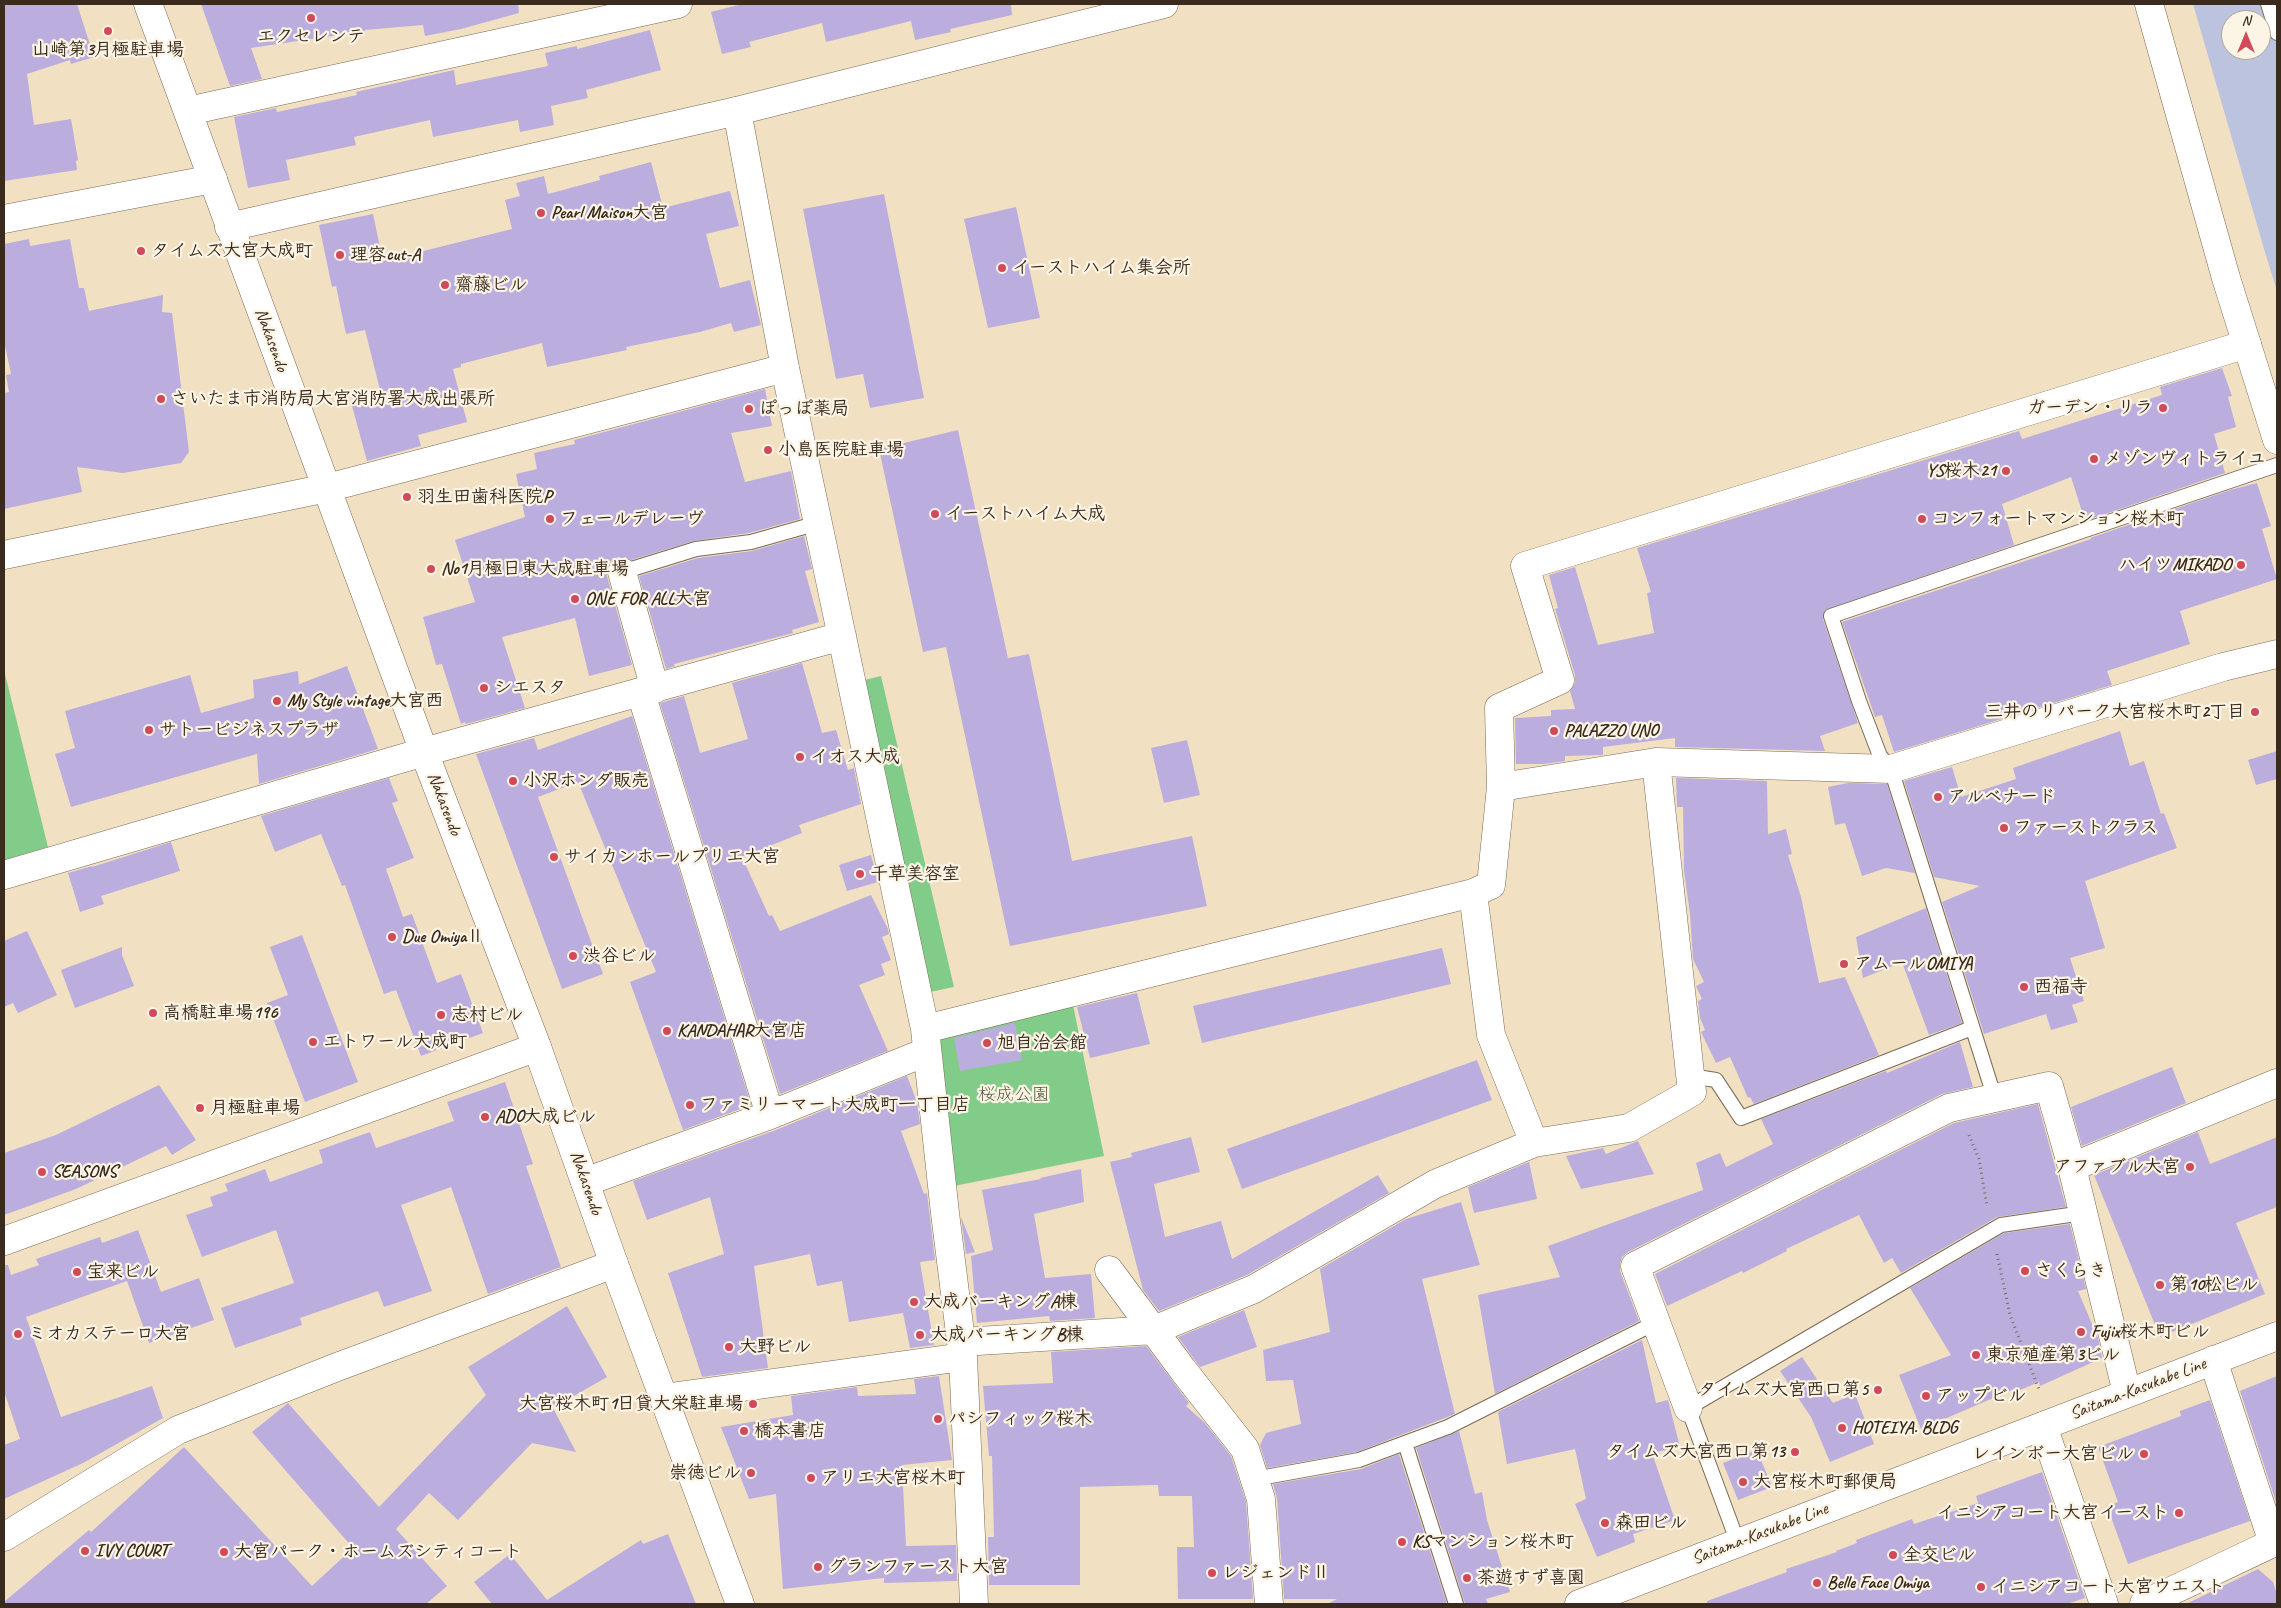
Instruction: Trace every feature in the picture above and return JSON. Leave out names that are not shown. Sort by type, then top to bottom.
[{"type":"main road","name":"Nakasendo","points":[[148,4],[424,752],[537,1046],[614,1264],[740,1604]]},
{"type":"main road","points":[[188,111],[678,4]]},
{"type":"main road","points":[[230,227],[737,111],[1132,7],[1164,4]]},
{"type":"main road","points":[[2149,4],[2226,278],[2277,440]]},
{"type":"main road","points":[[737,111],[785,368],[926,1040],[963,1350],[974,1604]]},
{"type":"main road","points":[[4,219],[213,178]]},
{"type":"main road","points":[[585,1182],[770,1115],[926,1040],[1473,893],[1491,885],[1501,786],[1499,708],[1560,680],[1525,566],[2247,344]]},
{"type":"main road","points":[[4,555],[327,488],[785,368]]},
{"type":"main road","points":[[622,572],[648,691],[770,1115]]},
{"type":"main road","points":[[4,875],[424,752],[842,636]]},
{"type":"main road","points":[[1501,786],[1656,762],[1891,769],[2223,666],[2277,654]]},
{"type":"main road","points":[[663,1398],[963,1350],[1154,1330],[1254,1289],[1434,1184],[1534,1143],[1629,1128],[1692,1092],[1656,762]]},
{"type":"main road","points":[[1473,893],[1491,1035],[1534,1143]]},
{"type":"main road","points":[[4,1241],[537,1046]]},
{"type":"main road","points":[[1688,1408],[1636,1266],[1949,1108],[2049,1086],[2072,1167],[2127,1393]]},
{"type":"main road","points":[[2072,1167],[2275,1090]]},
{"type":"main road","points":[[4,1537],[178,1430],[346,1364],[614,1264]]},
{"type":"main road","points":[[1109,1270],[1245,1449],[1261,1499],[1269,1604]]},
{"type":"main road","name":"Saitama-Kasukabe Line","points":[[1579,1604],[2277,1336]]},
{"type":"main road","points":[[2144,1604],[2275,1542],[2213,1360]]},
{"type":"main road","points":[[2043,1426],[2104,1604]]},
{"type":"lane","points":[[2268,4],[2277,33]]},
{"type":"lane","points":[[1995,1099],[1891,769],[1880,756],[1831,616],[2277,466]]},
{"type":"lane","points":[[622,572],[696,549],[751,542],[818,523]]},
{"type":"lane","points":[[1690,1076],[1716,1080],[1742,1118],[1972,1028]]},
{"type":"lane","points":[[1738,1543],[1688,1408],[2001,1224],[2083,1213]]},
{"type":"lane","points":[[1254,1479],[1359,1460],[1448,1427],[1657,1322]]},
{"type":"lane","points":[[1405,1443],[1456,1604]]},
{"type":"shaded area","points":[[2193,4],[2277,4],[2277,291],[2264,249]]},
{"type":"green space","points":[[4,670],[48,847],[4,860]]},
{"type":"green space","points":[[881,676],[954,987],[925,993],[857,682]]},
{"type":"green space","name":"桜成公園","points":[[1072,1000],[1104,1156],[949,1187],[932,1033]]},
{"type":"building","points":[[4,4],[77,4],[94,57],[71,64],[70,60],[27,74],[34,125],[71,119],[78,160],[76,161],[77,170],[4,181]]},
{"type":"building","points":[[201,4],[518,4],[519,13],[461,29],[425,36],[423,25],[365,30],[251,48],[262,79],[230,86]]},
{"type":"building","points":[[742,4],[1011,4],[1012,15],[950,29],[951,32],[915,40],[911,21],[826,42],[822,23],[749,42],[751,47],[722,54],[711,12]]},
{"type":"building","points":[[650,30],[661,70],[586,90],[588,98],[551,106],[554,125],[520,132],[518,120],[433,137],[430,120],[354,137],[356,145],[286,160],[290,180],[248,188],[234,117],[276,108],[277,112],[357,95],[356,92],[454,70],[456,85],[548,66],[545,53],[577,46],[577,49]]},
{"type":"building","points":[[651,162],[663,208],[730,191],[739,226],[706,234],[720,288],[750,280],[761,325],[734,332],[731,323],[700,332],[626,347],[627,350],[547,367],[542,343],[461,364],[461,367],[453,369],[467,422],[418,435],[421,446],[367,461],[352,406],[382,398],[365,330],[346,334],[336,286],[332,287],[319,225],[373,214],[383,261],[512,229],[505,200],[520,196],[516,183],[544,176],[548,194],[600,180],[599,176]]},
{"type":"building","points":[[884,194],[924,398],[870,408],[863,374],[836,379],[803,209]]},
{"type":"building","name":"イーストハイム集会所","points":[[1016,207],[1040,318],[988,328],[964,219]]},
{"type":"building","points":[[29,239],[30,246],[70,239],[79,288],[84,288],[89,311],[163,295],[162,312],[172,313],[189,452],[181,463],[123,473],[77,467],[82,492],[4,509],[4,393],[9,392],[6,375],[11,374],[4,341],[4,244]]},
{"type":"building","points":[[2222,368],[2232,396],[2228,397],[2236,427],[2214,434],[2225,473],[2085,521],[2071,477],[2002,504],[2014,545],[1825,610],[1823,619],[1858,723],[1820,736],[1825,751],[1675,747],[1675,738],[1603,747],[1603,755],[1565,756],[1565,761],[1544,764],[1516,764],[1515,718],[1551,716],[1551,710],[1575,709],[1570,691],[1575,683],[1575,675],[1555,609],[1558,608],[1549,575],[1575,567],[1598,645],[1654,633],[1647,593],[1651,592],[1637,548],[2019,431],[2022,439],[2162,395],[2160,387]]},
{"type":"building","points":[[765,389],[772,426],[731,433],[745,482],[791,471],[800,519],[749,533],[694,541],[631,560],[625,557],[618,557],[611,561],[607,568],[607,576],[632,665],[589,676],[575,618],[502,637],[525,708],[461,724],[442,664],[436,665],[423,617],[475,602],[455,540],[525,517],[516,474],[537,469],[534,453],[575,444],[574,440]]},
{"type":"building","points":[[958,430],[1008,658],[1029,654],[1072,861],[1192,836],[1207,906],[1010,946],[946,647],[923,652],[879,449]]},
{"type":"building","points":[[2257,483],[2271,526],[2262,529],[2277,579],[2180,611],[2190,644],[2107,671],[2112,685],[1894,752],[1882,715],[1875,717],[1842,622],[2091,539],[2230,490]]},
{"type":"building","points":[[804,536],[812,569],[805,571],[819,622],[792,630],[793,633],[674,664],[675,666],[666,669],[639,576],[698,558],[752,551]]},
{"type":"building","points":[[802,663],[822,733],[836,730],[848,770],[854,768],[861,804],[799,825],[802,833],[742,857],[769,916],[772,915],[780,931],[871,895],[888,929],[889,934],[882,937],[891,960],[881,964],[885,975],[859,985],[888,1051],[780,1094],[660,703],[684,696],[700,753],[748,739],[732,683]]},
{"type":"building","points":[[347,666],[378,749],[259,784],[257,754],[71,807],[55,754],[75,748],[65,711],[190,675],[201,713],[254,698],[253,680],[298,671],[299,684]]},
{"type":"building","points":[[632,716],[751,1105],[683,1130],[630,982],[656,972],[578,782],[538,797],[603,974],[562,989],[476,754],[534,738],[538,750]]},
{"type":"building","points":[[2120,731],[2130,766],[2144,761],[2161,814],[2164,813],[2177,848],[2085,881],[2105,948],[2070,958],[2084,1001],[2072,1005],[2078,1022],[2051,1030],[2046,1014],[1984,1034],[1942,902],[1980,886],[1934,877],[1904,781],[1952,767],[1961,797],[2016,779],[2013,768]]},
{"type":"building","points":[[1187,740],[1200,795],[1164,803],[1151,748]]},
{"type":"building","points":[[2277,751],[2277,779],[2256,785],[2248,760]]},
{"type":"building","points":[[389,778],[398,801],[392,803],[414,858],[386,869],[403,917],[412,914],[437,983],[461,974],[483,1033],[421,1056],[396,990],[384,994],[345,885],[342,886],[321,834],[275,852],[261,816]]},
{"type":"building","points":[[1676,778],[1767,781],[1768,834],[1786,829],[1792,854],[1788,855],[1801,897],[1819,983],[1845,977],[1879,1055],[1754,1104],[1750,1097],[1748,1098],[1730,1057],[1716,1063],[1701,1032],[1705,1030],[1700,1018],[1698,1001],[1702,999],[1696,986],[1704,982],[1693,959],[1690,914],[1684,871],[1683,807],[1677,807]]},
{"type":"building","points":[[1848,783],[1887,784],[1915,873],[1886,868],[1862,876],[1845,823],[1835,825],[1828,787]]},
{"type":"building","points":[[171,842],[180,871],[101,896],[104,904],[80,912],[68,873]]},
{"type":"building","points":[[871,855],[878,882],[847,891],[839,865]]},
{"type":"building","points":[[1926,908],[1962,1023],[1929,1035],[1902,962],[1863,978],[1856,937]]},
{"type":"building","points":[[27,931],[57,995],[18,1013],[13,1003],[4,1007],[4,941]]},
{"type":"building","name":"エトワール大成町","points":[[302,935],[358,1082],[305,1102],[267,1003],[288,995],[270,947]]},
{"type":"building","points":[[122,947],[122,955],[134,986],[75,1008],[61,970]]},
{"type":"building","points":[[1442,948],[1451,984],[1202,1043],[1193,1006]]},
{"type":"building","points":[[1137,993],[1150,1044],[1090,1058],[1077,1007]]},
{"type":"building","name":"旭自治会館","points":[[1015,1023],[1022,1060],[960,1071],[954,1038]]},
{"type":"building","points":[[1960,1042],[1973,1087],[1942,1094],[1628,1252],[1622,1257],[1620,1271],[1639,1321],[1495,1394],[1478,1295],[1560,1277],[1548,1246],[1703,1190],[1696,1163],[1720,1153],[1726,1167],[1773,1144],[1761,1119],[1886,1071],[1887,1073]]},
{"type":"building","points":[[1477,1060],[1492,1100],[1242,1189],[1227,1149]]},
{"type":"building","points":[[2172,1067],[2186,1103],[2082,1146],[2071,1107]]},
{"type":"building","points":[[907,1076],[917,1102],[920,1124],[901,1131],[924,1194],[927,1193],[935,1260],[920,1262],[934,1345],[910,1348],[903,1313],[849,1322],[842,1281],[817,1286],[810,1254],[754,1266],[768,1368],[702,1377],[668,1273],[724,1254],[710,1197],[647,1220],[633,1181],[776,1130]]},
{"type":"building","points":[[505,1082],[533,1164],[526,1166],[561,1267],[488,1294],[451,1187],[401,1205],[432,1291],[384,1307],[378,1291],[300,1318],[302,1325],[235,1348],[221,1308],[294,1283],[276,1230],[202,1257],[186,1215],[213,1206],[210,1197],[228,1191],[225,1184],[265,1169],[270,1182],[323,1163],[319,1150],[370,1132],[376,1148],[454,1121],[447,1102]]},
{"type":"building","points":[[159,1085],[196,1140],[172,1155],[166,1146],[76,1189],[4,1215],[4,1153],[56,1135]]},
{"type":"building","points":[[2038,1104],[2066,1207],[1997,1217],[1901,1273],[1892,1258],[1884,1263],[1859,1215],[1786,1249],[1787,1251],[1743,1273],[1742,1271],[1667,1306],[1655,1274],[1954,1123]]},
{"type":"building","points":[[2198,1132],[2210,1164],[2277,1137],[2277,1207],[2236,1223],[2265,1294],[2160,1337],[2094,1175]]},
{"type":"building","points":[[1191,1137],[1200,1172],[1154,1184],[1165,1237],[1221,1221],[1232,1259],[1378,1175],[1389,1193],[1247,1275],[1159,1311],[1143,1290],[1110,1162],[1132,1157],[1131,1153]]},
{"type":"building","points":[[1638,1141],[1654,1174],[1581,1189],[1566,1156],[1603,1148],[1606,1154]]},
{"type":"building","points":[[1529,1162],[1537,1199],[1474,1213],[1468,1187]]},
{"type":"building","points":[[1081,1169],[1084,1202],[1034,1214],[1045,1278],[1091,1274],[1095,1318],[1050,1321],[1049,1316],[977,1323],[971,1256],[993,1250],[982,1190]]},
{"type":"building","points":[[1461,1202],[1480,1265],[1422,1279],[1455,1414],[1357,1452],[1267,1468],[1260,1445],[1266,1433],[1301,1424],[1293,1380],[1266,1381],[1263,1350],[1330,1332],[1320,1269],[1406,1219]]},
{"type":"building","points":[[961,1217],[975,1252],[966,1254]]},
{"type":"building","points":[[2070,1224],[2086,1289],[2078,1291],[2098,1338],[2102,1358],[2040,1386],[2039,1382],[2013,1393],[2012,1390],[1921,1429],[1899,1375],[1951,1355],[1910,1288],[2004,1233]]},
{"type":"building","points":[[138,1230],[161,1292],[199,1278],[214,1320],[149,1343],[127,1281],[26,1317],[61,1417],[152,1386],[163,1418],[83,1463],[4,1499],[4,1445],[20,1439],[4,1391],[4,1265],[8,1265],[11,1275],[39,1265],[36,1259],[100,1237],[102,1243]]},
{"type":"building","points":[[567,1306],[607,1377],[553,1408],[576,1452],[532,1443],[458,1520],[429,1493],[396,1529],[447,1586],[426,1604],[4,1604],[4,1602],[89,1530],[91,1532],[184,1447],[312,1586],[353,1548],[252,1432],[288,1403],[379,1507],[486,1395],[468,1367]]},
{"type":"building","points":[[1244,1310],[1257,1347],[1200,1367],[1178,1337]]},
{"type":"building","points":[[1642,1340],[1656,1403],[1668,1400],[1680,1447],[1652,1453],[1675,1520],[1633,1534],[1635,1542],[1597,1557],[1575,1504],[1586,1499],[1575,1449],[1507,1464],[1498,1412]]},
{"type":"building","points":[[1146,1346],[1189,1403],[1186,1406],[1205,1423],[1231,1456],[1246,1502],[1253,1599],[1178,1599],[1177,1547],[1194,1547],[1192,1496],[1159,1496],[1158,1485],[1080,1487],[1080,1585],[989,1585],[988,1537],[994,1537],[992,1456],[989,1456],[983,1386],[1053,1383],[1051,1352]]},
{"type":"building","name":"HOTEIYA. BLDG","points":[[1802,1357],[1833,1403],[1855,1394],[1874,1444],[1830,1462],[1811,1417],[1780,1371]]},
{"type":"building","points":[[939,1376],[952,1460],[902,1465],[906,1546],[956,1545],[957,1581],[884,1583],[884,1578],[783,1589],[776,1494],[749,1499],[721,1427],[793,1415],[791,1396],[857,1387],[858,1396],[916,1394],[914,1379]]},
{"type":"building","points":[[2277,1376],[2277,1505],[2240,1391]]},
{"type":"building","points":[[2210,1400],[2250,1521],[2128,1564],[2107,1506],[2118,1502],[2098,1447],[2181,1416],[2180,1411]]},
{"type":"building","points":[[1459,1431],[1475,1494],[1482,1492],[1487,1520],[1510,1592],[1486,1599],[1488,1604],[1465,1604],[1416,1448]]},
{"type":"building","points":[[1757,1450],[1772,1487],[1738,1500],[1723,1463]]},
{"type":"building","points":[[1399,1454],[1447,1604],[1327,1604],[1337,1599],[1284,1599],[1277,1498],[1273,1484],[1361,1469]]},
{"type":"building","points":[[2042,1472],[2085,1598],[2067,1604],[1707,1604],[1707,1601],[1787,1572],[1786,1569],[1837,1552],[1857,1543],[1856,1540],[1912,1519],[1914,1524],[1978,1503],[1976,1496]]},
{"type":"building","points":[[668,1534],[696,1604],[492,1604],[474,1582],[510,1554],[547,1600],[641,1540],[643,1544]]},
{"type":"building","points":[[2258,1569],[2273,1582],[2277,1595],[2277,1604],[2186,1604]]},
{"type":"place","name":"エクセレンテ","points":[[311,18]]},
{"type":"place","name":"山崎第3月極駐車場","points":[[108,31]]},
{"type":"place","name":"Pearl Maison大宮","points":[[541,213]]},
{"type":"place","name":"タイムズ大宮大成町","points":[[141,251]]},
{"type":"place","name":"理容cut-A","points":[[340,255]]},
{"type":"place","name":"イーストハイム集会所","points":[[1002,268]]},
{"type":"place","name":"齋藤ビル","points":[[445,285]]},
{"type":"place","name":"さいたま市消防局大宮消防署大成出張所","points":[[161,399]]},
{"type":"place","name":"ガーデン・リラ","points":[[2163,408]]},
{"type":"place","name":"ぽっぽ薬局","points":[[749,409]]},
{"type":"place","name":"小島医院駐車場","points":[[768,450]]},
{"type":"place","name":"メゾンヴィトライユ","points":[[2094,459]]},
{"type":"place","name":"YS桜木21","points":[[2006,471]]},
{"type":"place","name":"羽生田歯科医院P","points":[[407,497]]},
{"type":"place","name":"イーストハイム大成","points":[[935,514]]},
{"type":"place","name":"フェールデレーヴ","points":[[550,519]]},
{"type":"place","name":"コンフォートマンション桜木町","points":[[1922,519]]},
{"type":"place","name":"ハイツMIKADO","points":[[2241,565]]},
{"type":"place","name":"No1月極日東大成駐車場","points":[[431,569]]},
{"type":"place","name":"ONE FOR ALL大宮","points":[[575,599]]},
{"type":"place","name":"シエスタ","points":[[484,688]]},
{"type":"place","name":"My Style vintage大宮西","points":[[277,701]]},
{"type":"place","name":"三井のリパーク大宮桜木町2丁目","points":[[2255,712]]},
{"type":"place","name":"サトービジネスプラザ","points":[[149,730]]},
{"type":"place","name":"PALAZZO UNO","points":[[1554,731]]},
{"type":"place","name":"イオス大成","points":[[800,757]]},
{"type":"place","name":"小沢ホンダ販売","points":[[513,781]]},
{"type":"place","name":"アルベナード","points":[[1938,797]]},
{"type":"place","name":"ファーストクラス","points":[[2004,828]]},
{"type":"place","name":"サイカンホールプリエ大宮","points":[[554,857]]},
{"type":"place","name":"千草美容室","points":[[860,874]]},
{"type":"place","name":"Due OmiyaⅡ","points":[[392,937]]},
{"type":"place","name":"渋谷ビル","points":[[573,956]]},
{"type":"place","name":"アムールOMIYA","points":[[1844,964]]},
{"type":"place","name":"西福寺","points":[[2024,987]]},
{"type":"place","name":"高橋駐車場196","points":[[153,1013]]},
{"type":"place","name":"志村ビル","points":[[441,1015]]},
{"type":"place","name":"KANDAHAR大宮店","points":[[667,1031]]},
{"type":"place","name":"エトワール大成町","points":[[313,1042]]},
{"type":"place","name":"旭自治会館","points":[[987,1043]]},
{"type":"place","name":"ファミリーマート大成町一丁目店","points":[[690,1105]]},
{"type":"place","name":"月極駐車場","points":[[200,1108]]},
{"type":"place","name":"ADO大成ビル","points":[[485,1117]]},
{"type":"place","name":"アファブル大宮","points":[[2190,1167]]},
{"type":"place","name":"SEASONS","points":[[42,1172]]},
{"type":"place","name":"さくらき","points":[[2025,1271]]},
{"type":"place","name":"宝来ビル","points":[[77,1272]]},
{"type":"place","name":"第10松ビル","points":[[2160,1285]]},
{"type":"place","name":"大成バーキングA棟","points":[[914,1302]]},
{"type":"place","name":"Fujix桜木町ビル","points":[[2081,1332]]},
{"type":"place","name":"ミオカステーロ大宮","points":[[18,1334]]},
{"type":"place","name":"大成パーキングB棟","points":[[920,1335]]},
{"type":"place","name":"大野ビル","points":[[729,1347]]},
{"type":"place","name":"東京殖産第3ビル","points":[[1976,1355]]},
{"type":"place","name":"タイムズ大宮西口第5","points":[[1878,1390]]},
{"type":"place","name":"アップビル","points":[[1926,1396]]},
{"type":"place","name":"大宮桜木町1日貸大栄駐車場","points":[[753,1404]]},
{"type":"place","name":"パシフィック桜木","points":[[938,1419]]},
{"type":"place","name":"HOTEIYA. BLDG","points":[[1842,1428]]},
{"type":"place","name":"橋本書店","points":[[744,1431]]},
{"type":"place","name":"タイムズ大宮西口第13","points":[[1795,1452]]},
{"type":"place","name":"レインボー大宮ビル","points":[[2144,1454]]},
{"type":"place","name":"崇徳ビル","points":[[751,1473]]},
{"type":"place","name":"アリエ大宮桜木町","points":[[811,1478]]},
{"type":"place","name":"大宮桜木町郵便局","points":[[1743,1482]]},
{"type":"place","name":"イニシアコート大宮イースト","points":[[2179,1513]]},
{"type":"place","name":"森田ビル","points":[[1605,1523]]},
{"type":"place","name":"KSマンション桜木町","points":[[1402,1542]]},
{"type":"place","name":"IVY COURT","points":[[85,1551]]},
{"type":"place","name":"大宮パーク・ホームズシティコート","points":[[224,1552]]},
{"type":"place","name":"全交ビル","points":[[1893,1555]]},
{"type":"place","name":"グランファースト大宮","points":[[818,1567]]},
{"type":"place","name":"レジェンドⅡ","points":[[1212,1573]]},
{"type":"place","name":"茶遊すず喜園","points":[[1467,1578]]},
{"type":"place","name":"Belle Face Omiya","points":[[1817,1583]]},
{"type":"place","name":"イニシアコート大宮ウエスト","points":[[1981,1587]]}]
